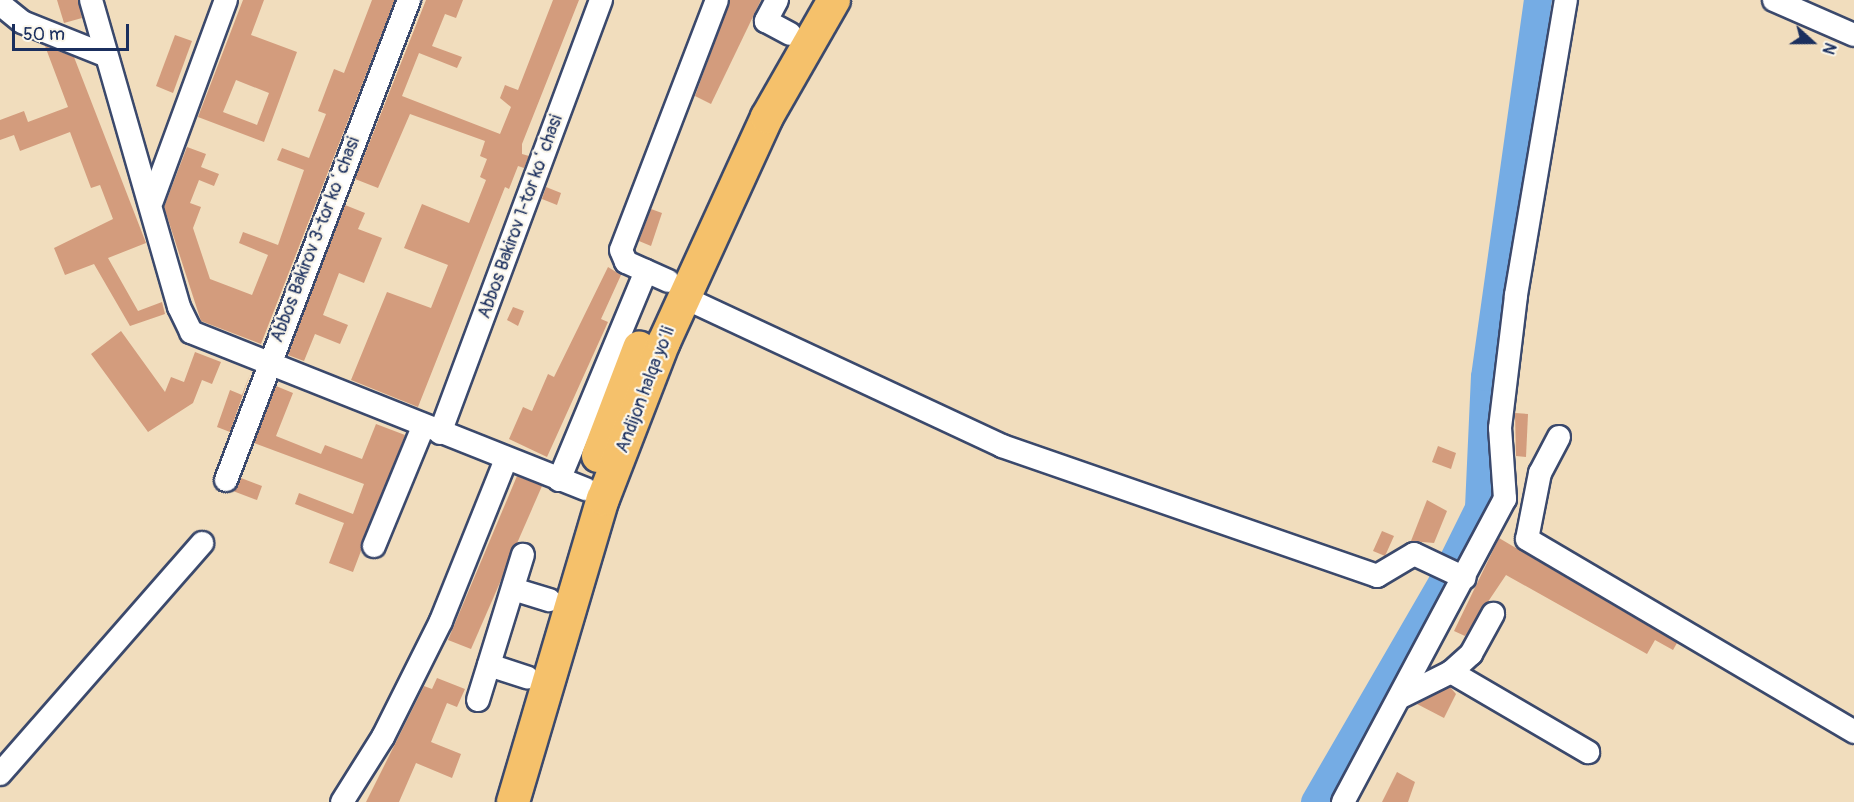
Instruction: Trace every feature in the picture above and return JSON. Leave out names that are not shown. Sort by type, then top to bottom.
[{"type":"highway","name":"Andijon halqa yo‘li","points":[[491,802],[549,600],[573,485],[666,283],[789,34],[809,0]]},
{"type":"highway","name":"Andijon halqa yo‘li","points":[[513,802],[666,283],[767,117],[834,0]]},
{"type":"street","points":[[91,0],[105,55],[152,201],[179,307],[191,332],[506,462],[573,485]]},
{"type":"street","points":[[152,201],[226,0]]},
{"type":"street","name":"Abbos Bakirov 3-tor koʻchasi","points":[[226,480],[268,376],[267,365],[409,0]]},
{"type":"street","name":"Abbos Bakirov 1-tor koʻchasi","points":[[374,546],[432,430],[601,0]]},
{"type":"street","points":[[717,0],[621,250],[626,262],[1002,446],[1377,576],[1414,554],[1455,573]]},
{"type":"street","points":[[777,0],[766,21],[789,34]]},
{"type":"street","points":[[1343,802],[1403,696],[1455,573],[1505,499],[1500,428],[1516,295],[1566,0]]},
{"type":"street","points":[[1774,0],[1854,34]]},
{"type":"street","points":[[0,4],[11,21],[105,55]]},
{"type":"street","points":[[1559,437],[1540,473],[1527,539],[1854,732]]},
{"type":"street","points":[[342,802],[383,737],[441,621],[506,462]]},
{"type":"street","points":[[0,774],[202,543]]},
{"type":"street","points":[[478,700],[523,555]]},
{"type":"street","points":[[513,589],[549,600]]},
{"type":"street","points":[[1403,696],[1451,672],[1471,654],[1493,614]]},
{"type":"street","points":[[489,665],[527,677]]},
{"type":"street","points":[[1451,672],[1588,752]]},
{"type":"building","points":[[57,0],[78,0],[82,18],[64,23]]},
{"type":"building","points":[[243,0],[264,0],[251,35],[297,52],[264,142],[198,117]],"holes":[[[236,80],[269,93],[257,125],[223,112]]]},
{"type":"building","points":[[372,0],[395,0],[261,344],[201,321],[164,207],[187,147],[206,154],[201,167],[219,174],[214,186],[199,180],[190,203],[201,207],[193,228],[210,279],[252,295],[268,255],[239,243],[243,232],[278,245],[304,170],[277,160],[282,148],[309,158],[326,114],[318,111],[334,69],[344,73]]},
{"type":"building","points":[[426,0],[463,0],[456,18],[445,14],[432,46],[462,57],[457,68],[419,53],[402,96],[500,134],[511,107],[500,98],[505,85],[518,90],[553,0],[579,0],[522,144],[522,154],[529,156],[524,168],[518,166],[509,189],[505,187],[418,407],[351,380],[387,292],[431,308],[448,265],[404,248],[422,204],[469,223],[486,180],[480,177],[487,159],[480,156],[485,141],[410,114],[378,188],[355,179]]},
{"type":"building","points":[[730,0],[761,0],[711,104],[695,96]]},
{"type":"building","points":[[175,35],[192,41],[173,93],[156,86]]},
{"type":"building","points":[[45,46],[74,57],[146,243],[108,258],[138,311],[162,302],[165,314],[130,326],[94,264],[65,275],[54,248],[113,219],[100,185],[91,188],[70,132],[20,151],[14,135],[0,140],[0,120],[24,111],[28,122],[68,107]]},
{"type":"building","points":[[546,187],[561,193],[557,205],[542,199]]},
{"type":"building","points":[[345,205],[365,213],[358,229],[382,238],[364,283],[339,273],[323,315],[348,325],[340,344],[315,334],[304,361],[288,355]]},
{"type":"building","points":[[651,209],[662,213],[651,246],[639,241]]},
{"type":"building","points":[[608,267],[621,275],[601,319],[608,322],[547,457],[509,439],[523,407],[532,411],[548,374],[554,377]]},
{"type":"building","points":[[513,307],[524,311],[518,326],[507,320]]},
{"type":"building","points":[[121,331],[165,392],[171,377],[184,382],[195,352],[221,362],[212,384],[202,380],[193,403],[148,432],[91,354]]},
{"type":"building","points":[[250,374],[230,432],[217,427],[230,390],[242,395]]},
{"type":"building","points":[[276,386],[293,393],[276,436],[321,454],[325,445],[362,459],[376,424],[405,435],[353,572],[329,563],[344,523],[295,504],[299,493],[353,514],[364,484],[254,443]]},
{"type":"building","points":[[1515,413],[1528,414],[1526,457],[1516,456]]},
{"type":"building","points":[[1438,446],[1456,453],[1451,469],[1432,462]]},
{"type":"building","points":[[517,476],[542,486],[471,649],[448,640]]},
{"type":"building","points":[[241,478],[262,486],[257,500],[233,491]]},
{"type":"building","points":[[1427,500],[1447,511],[1434,543],[1411,541]]},
{"type":"building","points":[[1382,531],[1394,536],[1385,556],[1373,551]]},
{"type":"building","points":[[1499,538],[1677,643],[1673,650],[1655,640],[1647,654],[1506,575],[1465,636],[1454,631]]},
{"type":"building","points":[[437,678],[465,689],[457,707],[447,703],[431,742],[461,754],[452,778],[416,763],[399,802],[366,802],[424,686],[432,689]]},
{"type":"building","points":[[1450,687],[1456,694],[1444,718],[1417,704]]},
{"type":"building","points":[[1397,772],[1415,782],[1408,802],[1382,802]]},
{"type":"waterway","points":[[1315,802],[1443,581],[1479,508],[1485,377],[1538,0]]}]
